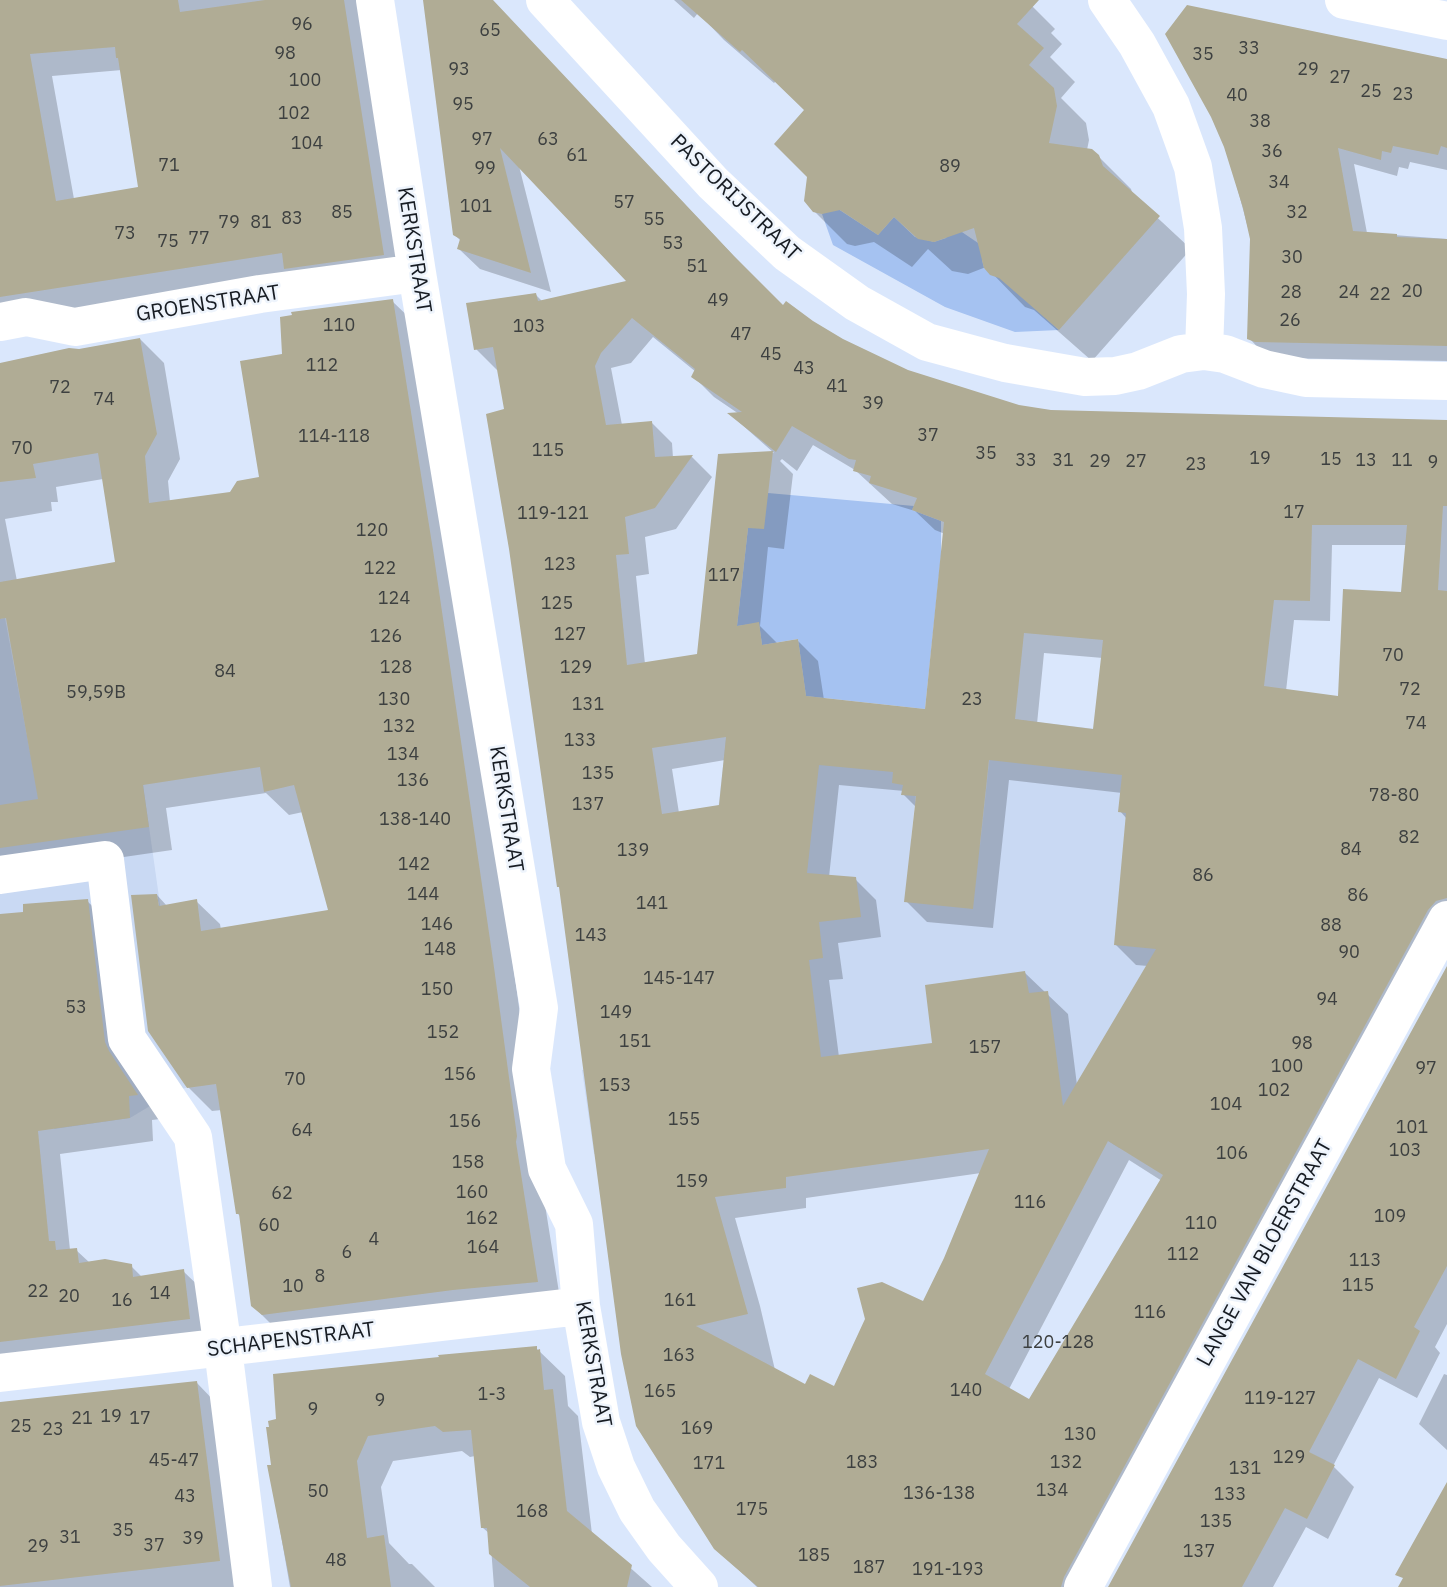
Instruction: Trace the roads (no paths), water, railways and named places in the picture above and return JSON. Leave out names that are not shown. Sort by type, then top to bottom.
[{"type":"street","name":"KERKSTRAAT","points":[[375,0],[417,273],[539,1008],[531,1069],[547,1169],[574,1224],[581,1307],[601,1422],[616,1467],[637,1510],[664,1548],[699,1587]]},
{"type":"street","name":"PASTORIJSTRAAT","points":[[545,0],[713,183],[787,253],[857,303],[927,341],[1005,363],[1085,377],[1127,374],[1181,354],[1204,351],[1225,354],[1264,369],[1306,379],[1447,381]]},
{"type":"street","points":[[1107,0],[1138,44],[1171,106],[1193,167],[1203,228],[1206,294],[1204,351]]},
{"type":"street","points":[[1344,0],[1447,21]]},
{"type":"street","name":"GROENSTRAAT","points":[[0,321],[26,317],[75,327],[260,294],[417,273]]},
{"type":"street","points":[[0,875],[105,860],[127,1039],[193,1137],[253,1587]]},
{"type":"street","name":"LANGE VAN BLOERSTRAAT","points":[[1083,1587],[1447,920]]},
{"type":"street","name":"SCHAPENSTRAAT","points":[[0,1373],[581,1307]]}]
